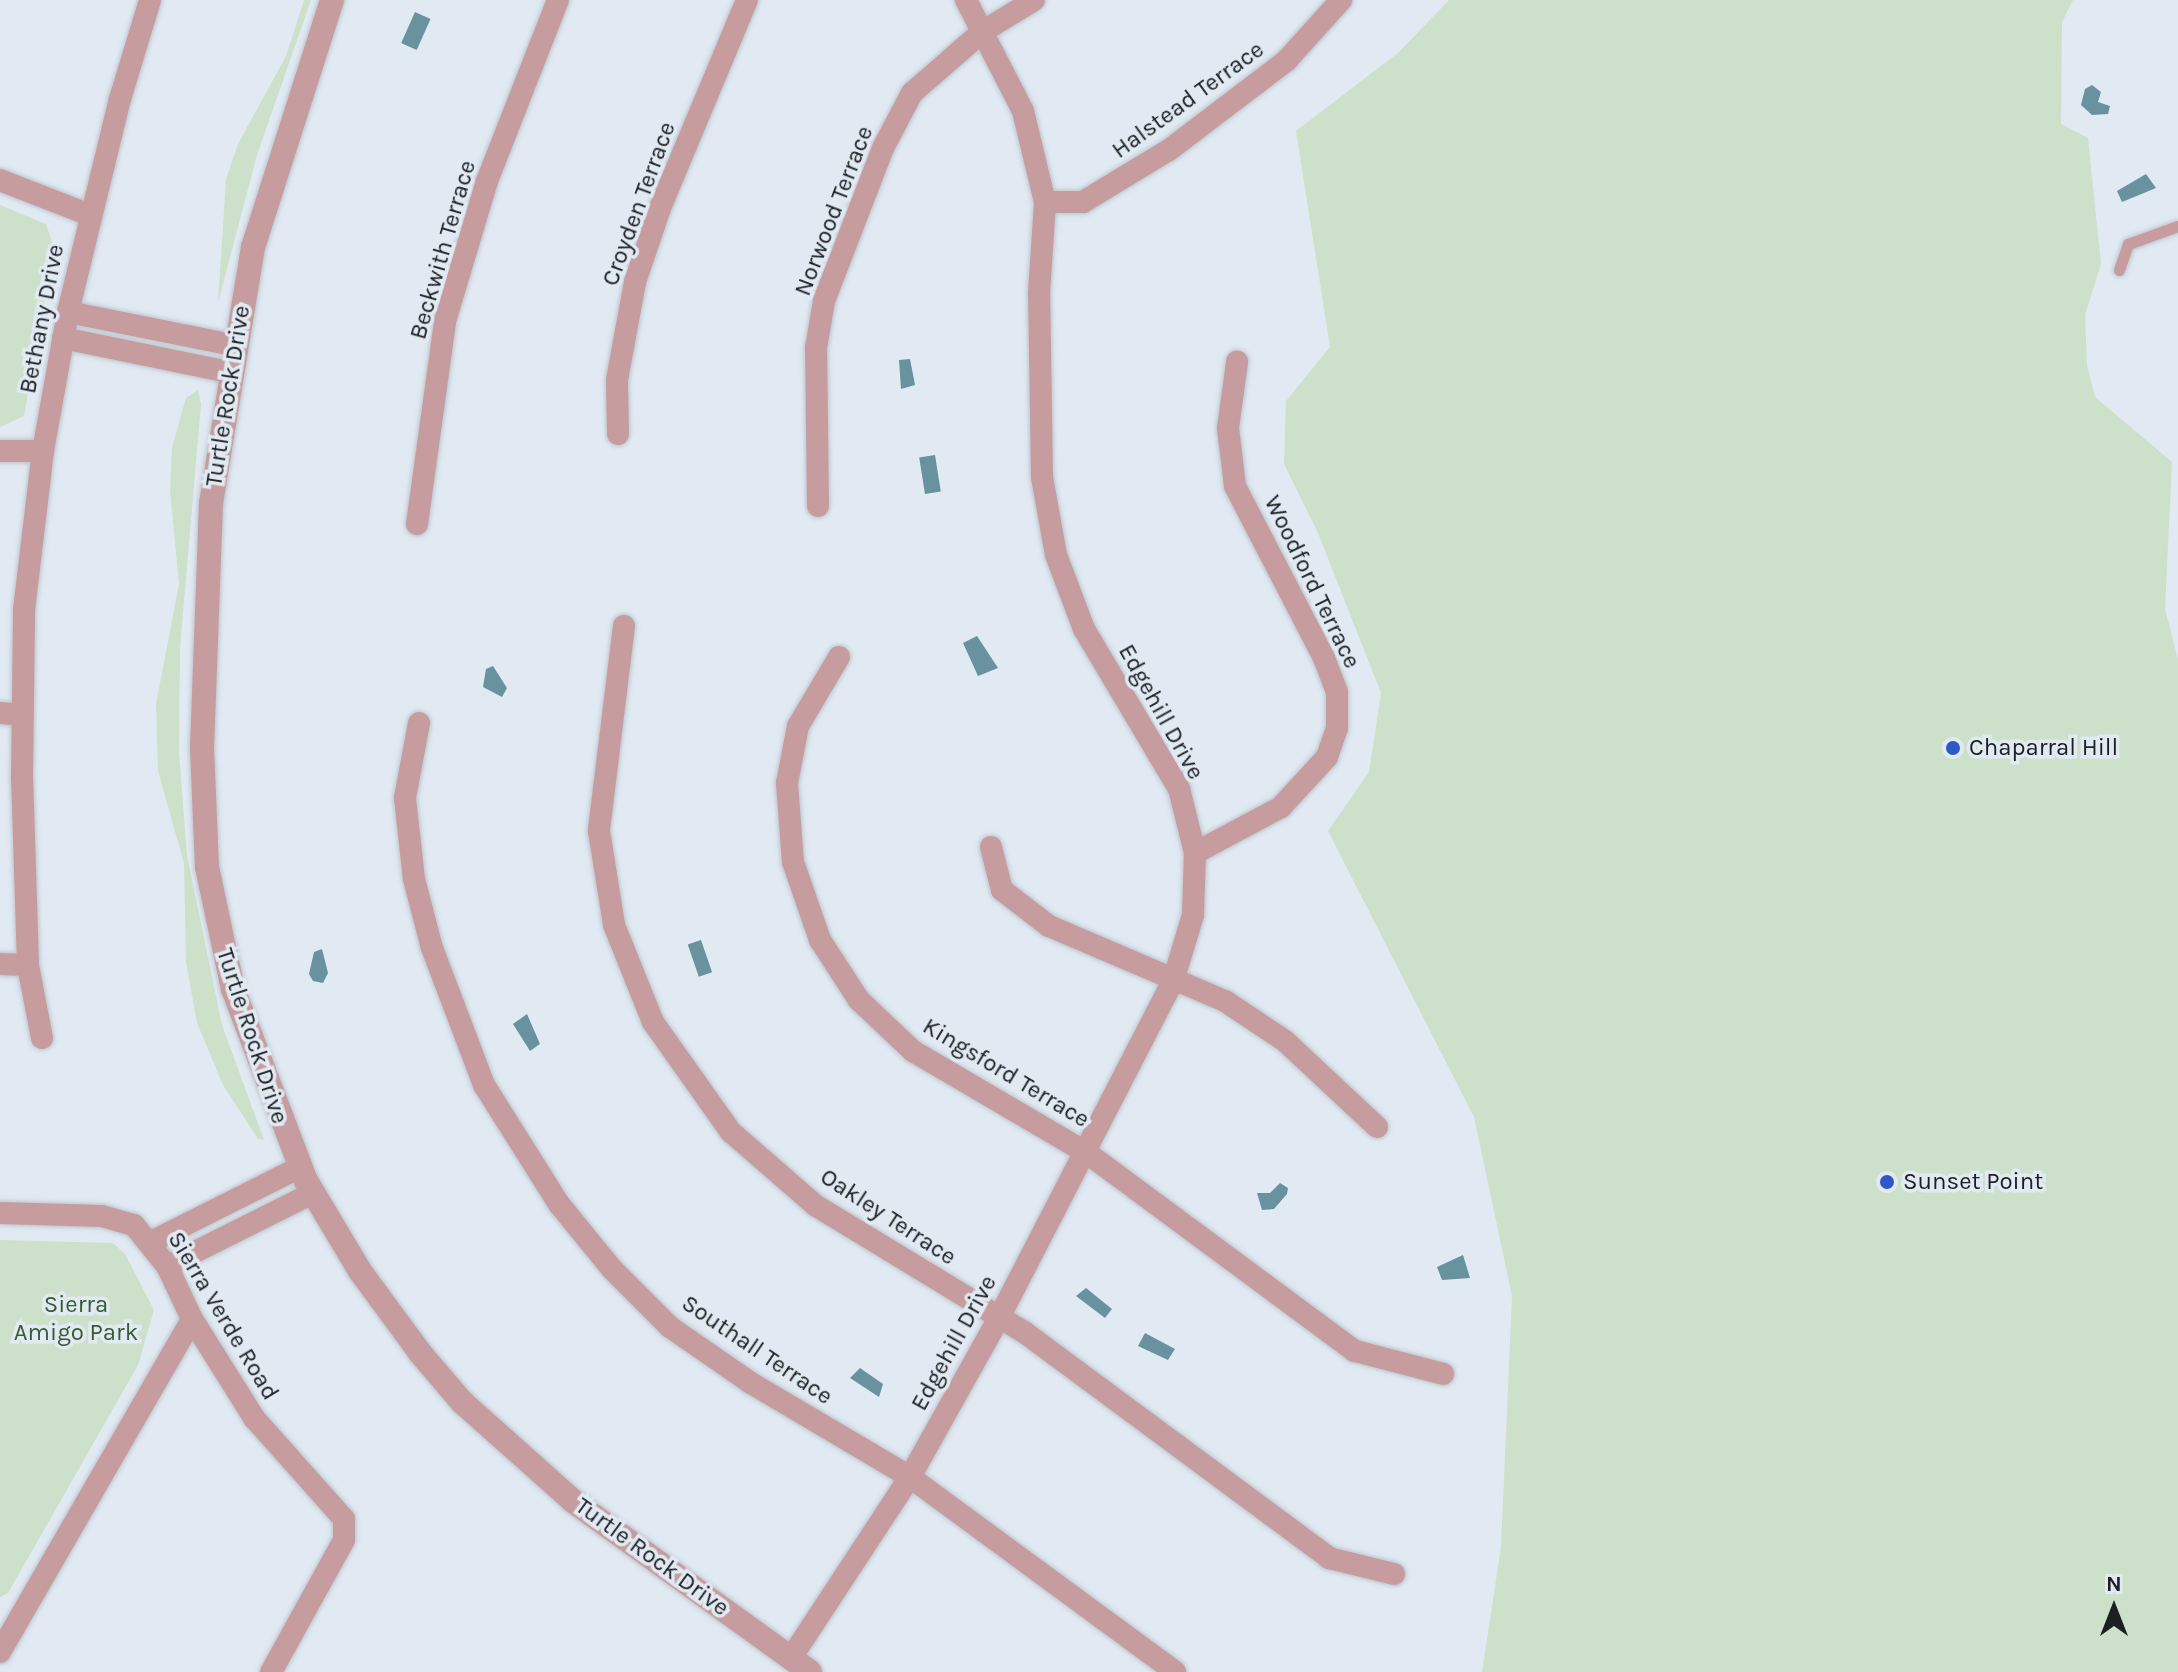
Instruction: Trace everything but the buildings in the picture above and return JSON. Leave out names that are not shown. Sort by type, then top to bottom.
[{"type":"street","name":"Bethany Drive","points":[[42,1038],[28,965],[11,714],[43,451],[68,312],[90,215],[150,0]]},
{"type":"street","name":"Turtle Rock Drive","points":[[332,0],[253,247],[229,372],[203,625],[207,867],[233,989],[300,1167],[313,1193],[360,1271],[462,1402],[573,1501],[800,1665]]},
{"type":"street","name":"Beckwith Terrace","points":[[417,524],[445,321],[487,181],[558,0]]},
{"type":"street","name":"Croyden Terrace","points":[[618,434],[617,380],[635,282],[747,0]]},
{"type":"street","name":"Edgehill Drive","points":[[800,1665],[910,1477],[1087,1153],[1173,981],[1193,915],[1195,853],[1179,789],[1084,629],[1056,555],[1042,477],[1039,293],[1045,202],[1023,111],[966,0]]},
{"type":"street","name":"Norwood Terrace","points":[[818,506],[816,348],[824,301],[883,148],[912,93],[982,32],[1034,0]]},
{"type":"street","name":"Halstead Terrace","points":[[1045,202],[1083,202],[1169,150],[1287,60],[1341,0]]},
{"type":"street","points":[[0,180],[90,215]]},
{"type":"street","points":[[68,312],[233,345]]},
{"type":"street","points":[[63,338],[229,372]]},
{"type":"street","name":"Woodford Terrace","points":[[1195,853],[1281,807],[1327,757],[1337,728],[1337,692],[1324,658],[1235,486],[1228,428],[1237,362]]},
{"type":"street","points":[[0,451],[43,451]]},
{"type":"street","name":"Oakley Terrace","points":[[624,626],[599,831],[614,925],[653,1022],[731,1132],[815,1205],[1000,1316],[1110,1391],[1329,1558],[1394,1574]]},
{"type":"street","name":"Kingsford Terrace","points":[[839,657],[798,726],[787,783],[793,862],[820,940],[859,1000],[913,1051],[1087,1153],[1355,1351],[1443,1374]]},
{"type":"street","name":"Southall Terrace","points":[[419,723],[405,798],[414,879],[454,1014],[484,1085],[522,1148],[612,1269],[670,1327],[751,1383],[910,1477],[1175,1672]]},
{"type":"street","points":[[991,847],[1002,890],[1049,926],[1225,1001],[1285,1041],[1377,1127]]},
{"type":"street","points":[[0,964],[28,965]]},
{"type":"street","points":[[151,1242],[300,1167]]},
{"type":"street","points":[[167,1266],[313,1193]]},
{"type":"street","name":"Sierra Verde Road","points":[[0,1213],[102,1216],[134,1225],[151,1242],[167,1266],[192,1319],[254,1418],[344,1519],[344,1540],[271,1672]]},
{"type":"street","points":[[3,1641],[192,1319]]},
{"type":"lane","points":[[2119,270],[2128,244],[2178,226]]},
{"type":"green space","points":[[304,0],[311,0],[257,155],[218,303],[226,179],[238,144],[286,56]]},
{"type":"green space","points":[[1449,0],[2073,0],[2062,22],[2061,124],[2088,138],[2101,264],[2085,315],[2087,365],[2095,397],[2172,462],[2165,609],[2178,659],[2178,1672],[1482,1672],[1501,1547],[1512,1296],[1474,1117],[1328,831],[1369,772],[1381,693],[1318,533],[1284,464],[1286,401],[1330,347],[1296,131],[1399,52]]},
{"type":"green space","points":[[0,205],[46,224],[54,248],[24,416],[0,427]]},
{"type":"green space","points":[[198,390],[201,404],[180,648],[179,752],[187,856],[222,1025],[264,1140],[258,1139],[223,1085],[197,1023],[186,962],[184,863],[158,771],[156,704],[179,584],[170,491],[172,448],[186,398]]},
{"type":"green space","name":"Sierra Amigo Park","points":[[0,1240],[113,1243],[125,1254],[154,1310],[138,1365],[8,1593],[0,1597]]},
{"type":"water","points":[[415,12],[431,19],[417,50],[401,43]]},
{"type":"water","points":[[2092,85],[2101,92],[2098,102],[2110,106],[2108,114],[2092,115],[2081,105],[2085,89]]},
{"type":"water","points":[[2146,174],[2156,188],[2122,202],[2117,191]]},
{"type":"water","points":[[910,359],[915,385],[901,389],[899,360]]},
{"type":"water","points":[[935,455],[941,492],[925,494],[919,458]]},
{"type":"water","points":[[977,636],[998,668],[978,676],[963,643]]},
{"type":"water","points":[[493,666],[507,688],[502,697],[483,687],[486,669]]},
{"type":"water","points":[[701,940],[712,972],[699,977],[688,945]]},
{"type":"water","points":[[322,949],[328,973],[323,983],[313,981],[309,974],[314,952]]},
{"type":"water","points":[[527,1014],[540,1044],[530,1051],[513,1024]]},
{"type":"water","points":[[1280,1183],[1288,1188],[1287,1194],[1274,1209],[1262,1210],[1257,1193],[1270,1193]]},
{"type":"water","points":[[1463,1255],[1470,1278],[1442,1280],[1437,1267]]},
{"type":"water","points":[[1086,1288],[1112,1309],[1105,1318],[1076,1296]]},
{"type":"water","points":[[1145,1333],[1175,1349],[1168,1360],[1138,1346]]},
{"type":"water","points":[[860,1368],[883,1384],[879,1397],[850,1378]]},
{"type":"place","name":"Chaparral Hill","points":[[1953,748]]},
{"type":"place","name":"Sunset Point","points":[[1887,1182]]}]
